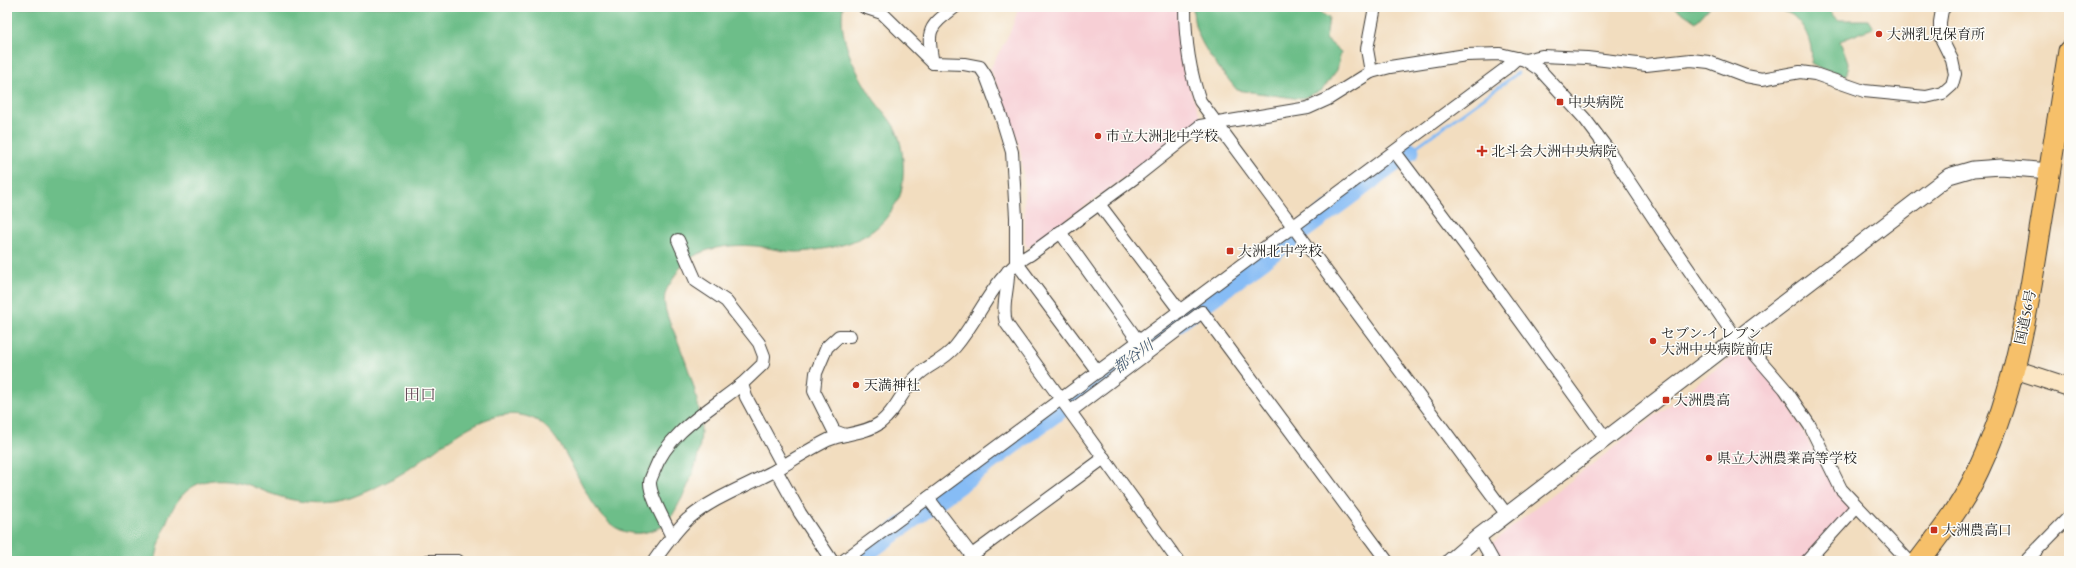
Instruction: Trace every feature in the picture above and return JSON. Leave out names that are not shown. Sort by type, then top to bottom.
[{"type":"highway","name":"国道56号","points":[[1919,561],[1949,520],[1972,484],[1991,440],[2014,369],[2031,292],[2050,171],[2065,97],[2069,51]]},
{"type":"main road","points":[[2014,369],[2069,386]]},
{"type":"street","points":[[864,7],[882,13],[933,63],[964,64],[980,67],[986,76],[1001,116],[1012,152],[1016,217],[1012,266],[1003,315],[1006,323],[1178,561]]},
{"type":"street","points":[[933,63],[928,42],[934,23],[955,7]]},
{"type":"street","points":[[1184,7],[1185,32],[1191,76],[1200,101],[1507,515]]},
{"type":"street","points":[[1371,72],[1367,49],[1375,7]]},
{"type":"street","points":[[843,561],[932,502],[1066,405],[1398,157],[1505,69],[1521,59],[1542,56],[1587,58],[1646,66],[1691,60],[1709,62],[1746,76],[1762,79],[1800,72],[1815,74],[1864,91],[1926,97],[1943,93],[1952,84],[1955,74],[1952,60],[1940,36],[1941,8]]},
{"type":"street","points":[[661,558],[672,537],[688,519],[702,509],[779,468],[818,445],[837,436],[857,433],[878,425],[893,412],[906,388],[918,375],[942,360],[956,346],[1000,279],[1012,266],[1031,254],[1099,204],[1200,126],[1308,108],[1328,98],[1371,72],[1466,55],[1500,54],[1521,59],[1540,70],[1585,119],[1609,151],[1662,232],[1737,337],[1785,389],[1810,426],[1841,489],[1856,507],[1909,561]]},
{"type":"street","points":[[1398,157],[1474,257],[1606,439]]},
{"type":"street","points":[[1450,561],[1479,536],[1949,176],[1973,168],[2001,167],[2050,171]]},
{"type":"street","points":[[1099,204],[1180,311]]},
{"type":"street","points":[[1060,232],[1139,342]]},
{"type":"street","points":[[672,537],[653,495],[650,482],[665,448],[685,429],[742,384],[763,364],[764,356],[759,343],[726,301],[696,281],[678,240]]},
{"type":"street","points":[[1012,266],[1098,372]]},
{"type":"street","points":[[1066,405],[1098,372],[1180,311],[1198,307]]},
{"type":"street","points":[[1198,307],[1387,561]]},
{"type":"street","points":[[845,435],[834,431],[814,391],[816,373],[828,347],[839,336],[850,336]]},
{"type":"street","points":[[742,384],[746,396],[800,514],[832,561]]},
{"type":"street","points":[[932,502],[974,558],[1104,458]]},
{"type":"street","points":[[1807,561],[1856,507]]},
{"type":"street","points":[[2026,561],[2069,517]]},
{"type":"street","points":[[1479,536],[1493,561]]},
{"type":"street","points":[[428,561],[458,561]]},
{"type":"shaded area","name":"市立大洲北中学校","points":[[1019,7],[1181,7],[1190,89],[1202,120],[1028,248],[1025,243],[1024,182],[1020,149],[1011,121],[990,69],[1010,32]]},
{"type":"shaded area","name":"県立大洲農業高等学校","points":[[1743,348],[1746,349],[1790,406],[1832,486],[1850,510],[1804,561],[1501,561],[1491,544],[1534,509]]},
{"type":"green space","points":[[7,7],[843,7],[843,31],[849,54],[872,97],[888,117],[899,137],[903,161],[901,192],[899,199],[892,210],[877,227],[859,239],[849,243],[839,246],[798,252],[755,246],[726,246],[707,250],[690,258],[683,264],[668,287],[664,299],[669,319],[694,388],[699,408],[701,438],[694,469],[682,498],[669,520],[661,527],[633,533],[614,527],[599,512],[586,492],[563,449],[550,431],[534,419],[517,415],[500,416],[483,421],[466,429],[406,471],[385,483],[350,498],[341,500],[322,503],[303,502],[271,494],[243,483],[222,480],[205,482],[191,488],[180,498],[165,526],[155,561],[7,561]]},
{"type":"green space","points":[[1193,7],[1311,7],[1329,18],[1326,39],[1341,52],[1337,70],[1322,90],[1301,99],[1237,90],[1214,62],[1201,41],[1194,19]]},
{"type":"green space","points":[[1674,7],[1710,7],[1696,22]]},
{"type":"green space","points":[[1775,7],[1826,7],[1837,20],[1868,20],[1873,28],[1840,41],[1848,63],[1847,75],[1822,69],[1811,63],[1812,57],[1810,43],[1805,31],[1792,15]]},
{"type":"waterway","points":[[1410,151],[1518,73]]},
{"type":"waterway","name":"都谷川","points":[[855,561],[1410,151]]},
{"type":"place","name":"大洲乳児保育所","points":[[1879,34]]},
{"type":"place","name":"中央病院","points":[[1560,102]]},
{"type":"place","name":"市立大洲北中学校","points":[[1098,136]]},
{"type":"place","name":"北斗会大洲中央病院","points":[[1482,151]]},
{"type":"place","name":"大洲北中学校","points":[[1230,251]]},
{"type":"place","name":"セブン-イレブン 大洲中央病院前店","points":[[1653,341]]},
{"type":"place","name":"天満神社","points":[[856,385]]},
{"type":"place","name":"大洲農高","points":[[1666,400]]},
{"type":"place","name":"県立大洲農業高等学校","points":[[1709,458]]},
{"type":"place","name":"大洲農高口","points":[[1934,530]]},
{"type":"district","name":"田口","points":[[420,394]]}]
